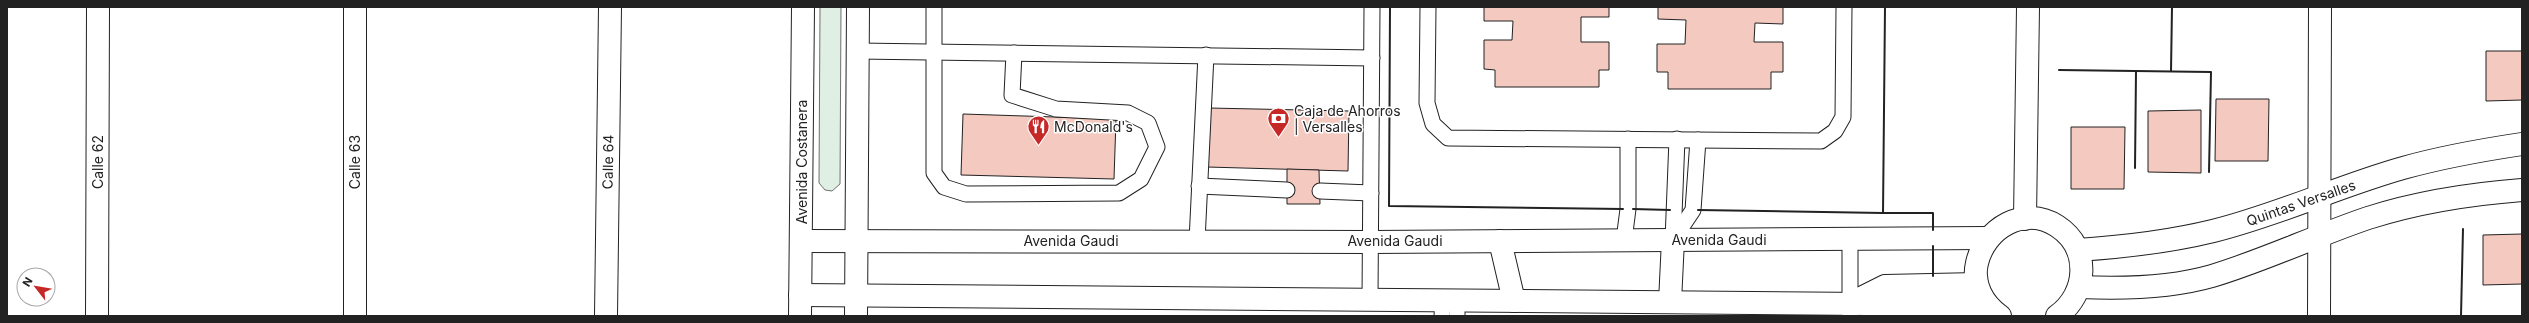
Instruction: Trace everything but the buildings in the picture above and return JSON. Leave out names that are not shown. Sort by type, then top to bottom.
[{"type":"street","name":"Calle 62","points":[[97,316],[98,7]]},
{"type":"street","name":"Calle 63","points":[[355,7],[355,316]]},
{"type":"street","name":"Calle 64","points":[[606,316],[610,7]]},
{"type":"street","name":"Avenida Costanera","points":[[800,305],[802,241],[803,7]]},
{"type":"street","points":[[856,306],[858,7]]},
{"type":"street","points":[[2025,219],[2028,7]]},
{"type":"street","points":[[2319,316],[2320,7]]},
{"type":"street","name":"Quintas Versalles","points":[[2078,250],[2165,241],[2213,231],[2263,217],[2319,196],[2403,168],[2471,152],[2522,144]]},
{"type":"street","points":[[2080,287],[2148,286],[2210,276],[2275,255],[2319,236],[2369,218],[2422,204],[2475,194],[2522,190]]},
{"type":"street","points":[[1993,310],[1977,284],[1976,268],[1980,252],[1988,238],[2005,224],[2025,219],[2041,220],[2057,226],[2069,237],[2078,250],[2082,275],[2080,287],[2074,300],[2057,316]]},
{"type":"street","name":"Avenida Gaudi","points":[[802,241],[1371,242],[1988,238]]},
{"type":"street","points":[[1670,302],[1672,240]]},
{"type":"street","points":[[1500,241],[1514,308]]},
{"type":"street","points":[[1850,310],[1885,286],[1977,284]]},
{"type":"street","points":[[800,305],[856,306],[1370,300],[1450,308],[1514,308],[1670,302],[1719,309],[1993,310]]},
{"type":"lane","points":[[934,7],[934,173],[944,187],[966,194],[1119,193],[1141,179],[1156,148],[1148,123],[1128,112],[1056,109],[1012,95],[1014,53]]},
{"type":"lane","points":[[1370,300],[1372,7]]},
{"type":"lane","points":[[1428,7],[1427,103],[1433,124],[1448,138],[1821,141],[1835,131],[1843,117],[1844,7]]},
{"type":"lane","points":[[858,51],[1372,58]]},
{"type":"lane","points":[[1196,241],[1206,55]]},
{"type":"lane","points":[[1624,240],[1628,209],[1628,139]]},
{"type":"lane","points":[[1672,240],[1677,139]]},
{"type":"lane","points":[[1672,240],[1693,210],[1698,140]]},
{"type":"lane","points":[[1199,186],[1287,190]]},
{"type":"lane","points":[[1320,191],[1371,193]]},
{"type":"lane","points":[[1850,239],[1850,310]]},
{"type":"green space","points":[[820,7],[841,7],[840,184],[832,191],[825,190],[819,183]]},
{"type":"wall","points":[[1390,7],[1389,206],[1623,209]]},
{"type":"wall","points":[[1885,7],[1883,213],[1933,213],[1933,230]]},
{"type":"wall","points":[[2171,71],[2172,7]]},
{"type":"wall","points":[[2059,70],[2211,72],[2209,172]]},
{"type":"wall","points":[[2135,168],[2136,71]]},
{"type":"wall","points":[[1633,209],[1670,210]]},
{"type":"wall","points":[[1698,210],[1883,213]]},
{"type":"wall","points":[[2461,316],[2463,229]]},
{"type":"wall","points":[[1933,246],[1933,276]]},
{"type":"place","name":"Caja de Ahorros | Versalles","points":[[1278,138]]},
{"type":"place","name":"McDonald's","points":[[1039,146]]}]
